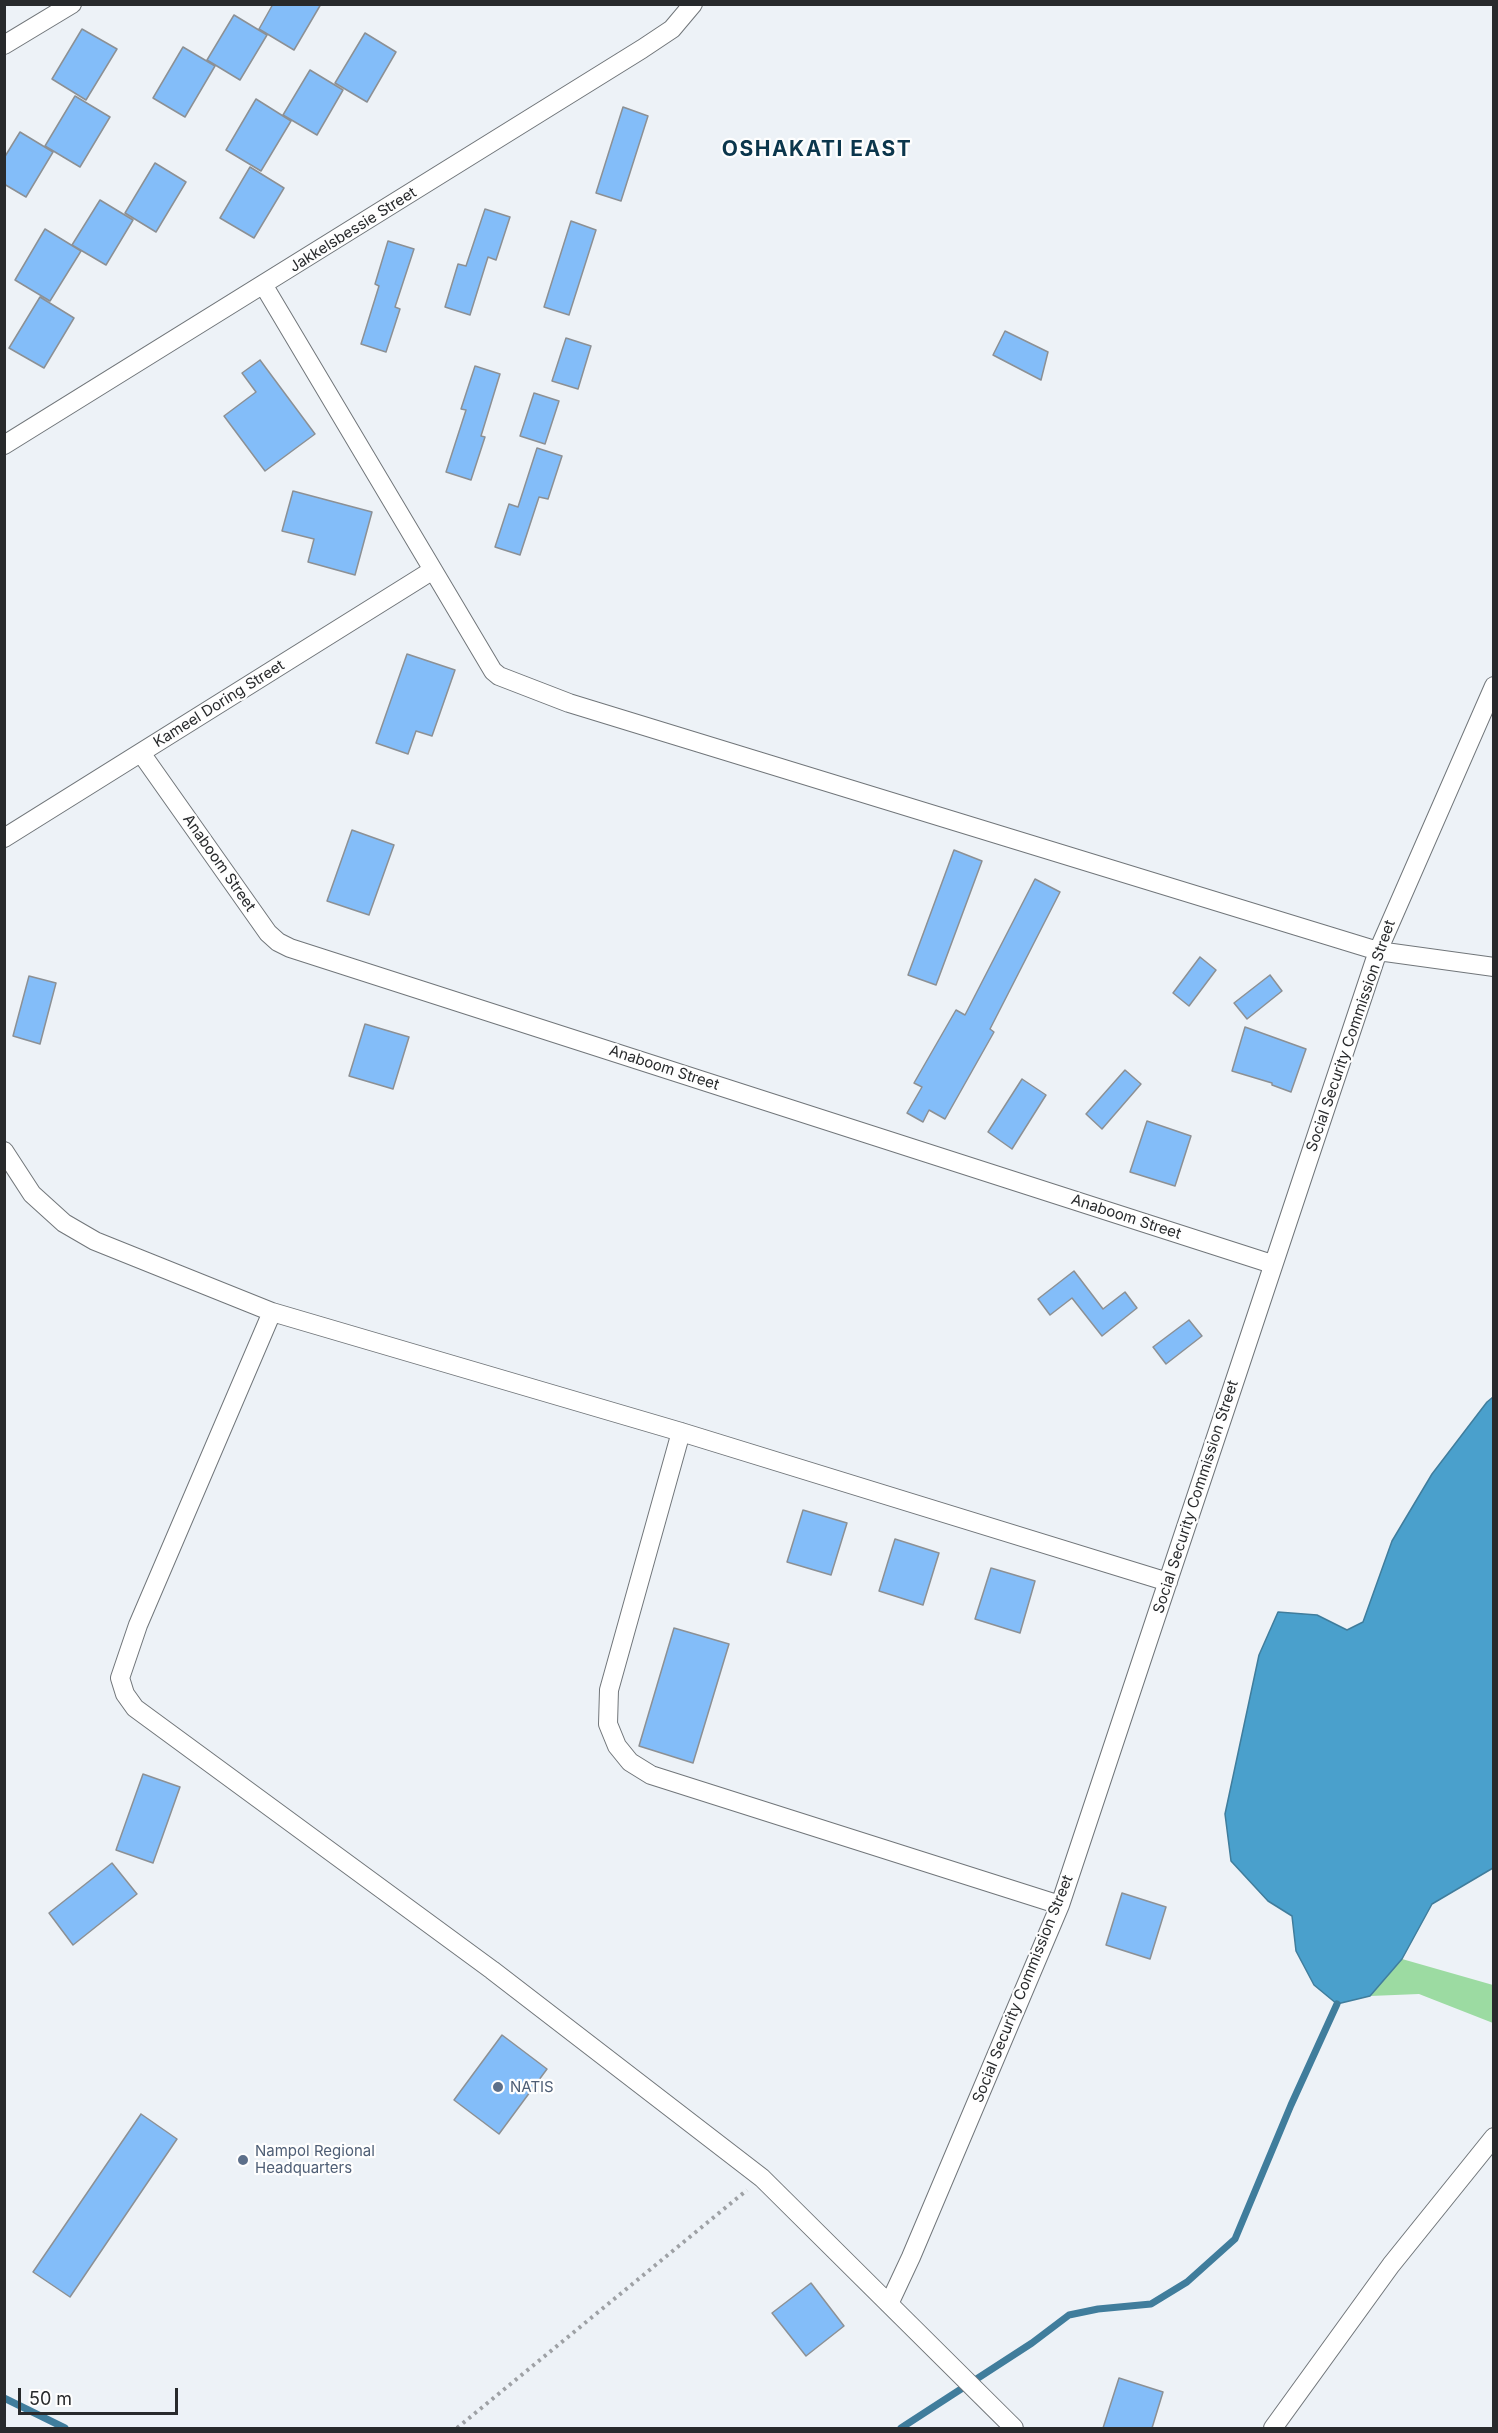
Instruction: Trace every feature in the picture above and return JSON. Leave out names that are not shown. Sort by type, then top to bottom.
[{"type":"street","points":[[4,45],[72,4]]},
{"type":"street","name":"Jakkelsbessie Street","points":[[4,445],[264,286],[642,49],[672,29],[693,4]]},
{"type":"street","points":[[264,286],[494,671],[506,680],[569,703],[1378,951],[1494,967]]},
{"type":"street","name":"Kameel Doring Street","points":[[4,838],[433,570]]},
{"type":"street","name":"Social Security Commission Street","points":[[889,2304],[921,2235],[1060,1905],[1378,951],[1494,686]]},
{"type":"street","name":"Anaboom Street","points":[[141,753],[268,933],[278,942],[290,948],[1272,1264]]},
{"type":"street","points":[[4,1151],[32,1194],[64,1223],[95,1241],[272,1312],[681,1432],[1168,1582]]},
{"type":"street","points":[[272,1312],[138,1625],[120,1678],[125,1694],[135,1708],[492,1970],[762,2178],[1014,2428]]},
{"type":"street","points":[[681,1432],[609,1690],[608,1724],[616,1746],[630,1762],[651,1775],[1060,1905]]},
{"type":"street","points":[[1273,2428],[1390,2265],[1494,2137]]},
{"type":"path","points":[[457,2428],[762,2178]]},
{"type":"green space","points":[[1402,1959],[1493,1985],[1493,2023],[1419,1994],[1370,1996]]},
{"type":"water","points":[[1493,1397],[1493,1868],[1432,1904],[1402,1959],[1370,1996],[1337,2004],[1314,1985],[1296,1951],[1292,1916],[1268,1901],[1231,1861],[1225,1814],[1259,1655],[1278,1612],[1317,1615],[1347,1630],[1363,1622],[1392,1541],[1432,1474]]},
{"type":"building","points":[[273,4],[321,4],[294,50],[259,29]]},
{"type":"building","points":[[234,15],[267,35],[240,80],[207,60]]},
{"type":"building","points":[[82,29],[117,49],[86,100],[52,79]]},
{"type":"building","points":[[365,33],[396,52],[367,102],[335,83]]},
{"type":"building","points":[[183,47],[215,66],[185,117],[153,98]]},
{"type":"building","points":[[310,70],[343,90],[317,135],[283,115]]},
{"type":"building","points":[[75,96],[110,117],[80,167],[45,146]]},
{"type":"building","points":[[256,99],[291,121],[261,171],[226,150]]},
{"type":"building","points":[[623,107],[648,116],[621,201],[596,193]]},
{"type":"building","points":[[20,132],[53,152],[26,197],[4,184],[4,158]]},
{"type":"building","points":[[155,163],[186,182],[156,232],[125,213]]},
{"type":"building","points":[[250,167],[284,188],[254,238],[220,218]]},
{"type":"building","points":[[100,200],[133,220],[106,265],[72,245]]},
{"type":"building","points":[[485,209],[510,217],[496,260],[488,257],[470,315],[445,307],[458,264],[466,266]]},
{"type":"building","points":[[571,221],[596,230],[569,315],[544,307]]},
{"type":"building","points":[[45,229],[81,251],[50,301],[15,280]]},
{"type":"building","points":[[388,241],[414,249],[395,307],[400,309],[386,352],[361,344],[379,286],[375,284]]},
{"type":"building","points":[[40,297],[74,318],[44,368],[9,348]]},
{"type":"building","points":[[1005,331],[1048,352],[1041,380],[993,355]]},
{"type":"building","points":[[566,338],[591,346],[578,389],[552,381]]},
{"type":"building","points":[[260,360],[315,434],[265,471],[224,416],[256,392],[242,373]]},
{"type":"building","points":[[475,366],[500,374],[481,436],[485,437],[471,480],[446,472],[466,410],[461,409]]},
{"type":"building","points":[[534,393],[559,401],[545,444],[520,436]]},
{"type":"building","points":[[537,448],[562,456],[548,499],[539,497],[520,555],[495,547],[509,504],[518,507]]},
{"type":"building","points":[[293,491],[372,512],[355,575],[308,562],[314,539],[282,531]]},
{"type":"building","points":[[407,654],[455,670],[432,736],[416,731],[408,754],[376,743]]},
{"type":"building","points":[[352,830],[394,845],[369,915],[327,901]]},
{"type":"building","points":[[954,850],[982,861],[936,985],[908,975]]},
{"type":"building","points":[[1035,879],[1060,892],[990,1029],[994,1032],[945,1119],[929,1110],[923,1122],[907,1113],[922,1087],[914,1083],[956,1010],[965,1015]]},
{"type":"building","points":[[1200,957],[1216,970],[1189,1006],[1173,993]]},
{"type":"building","points":[[1270,975],[1282,991],[1247,1019],[1234,1003]]},
{"type":"building","points":[[29,976],[56,983],[40,1044],[13,1036]]},
{"type":"building","points":[[365,1024],[409,1037],[393,1089],[349,1076]]},
{"type":"building","points":[[1245,1027],[1306,1049],[1291,1092],[1272,1085],[1272,1083],[1232,1071]]},
{"type":"building","points":[[1125,1070],[1141,1084],[1102,1129],[1086,1114]]},
{"type":"building","points":[[1022,1079],[1046,1095],[1012,1149],[988,1132]]},
{"type":"building","points":[[1147,1121],[1191,1136],[1175,1186],[1130,1172]]},
{"type":"building","points":[[1074,1271],[1103,1309],[1125,1292],[1137,1308],[1102,1336],[1072,1298],[1050,1315],[1038,1299]]},
{"type":"building","points":[[1189,1320],[1202,1336],[1166,1364],[1153,1347]]},
{"type":"building","points":[[803,1510],[847,1523],[831,1575],[787,1562]]},
{"type":"building","points":[[895,1539],[939,1553],[923,1605],[879,1591]]},
{"type":"building","points":[[991,1568],[1035,1581],[1020,1633],[975,1619]]},
{"type":"building","points":[[674,1628],[729,1644],[693,1763],[639,1746]]},
{"type":"building","points":[[143,1774],[180,1787],[153,1863],[116,1850]]},
{"type":"building","points":[[112,1863],[137,1894],[73,1945],[49,1913]]},
{"type":"building","points":[[1122,1893],[1166,1907],[1150,1959],[1106,1945]]},
{"type":"building","points":[[502,2035],[547,2069],[499,2134],[454,2100]]},
{"type":"building","points":[[141,2114],[177,2139],[70,2297],[33,2272]]},
{"type":"building","points":[[811,2283],[844,2326],[806,2356],[772,2313]]},
{"type":"building","points":[[1119,2378],[1163,2392],[1152,2428],[1103,2428]]},
{"type":"waterway","points":[[901,2428],[1032,2343],[1069,2315],[1098,2309],[1151,2304],[1187,2282],[1235,2239],[1291,2105],[1337,2004]]},
{"type":"waterway","points":[[4,2398],[65,2428]]},
{"type":"place","name":"NATIS","points":[[498,2087]]},
{"type":"place","name":"Nampol Regional Headquarters","points":[[243,2160]]},
{"type":"district","name":"OSHAKATI EAST","points":[[817,150]]}]
